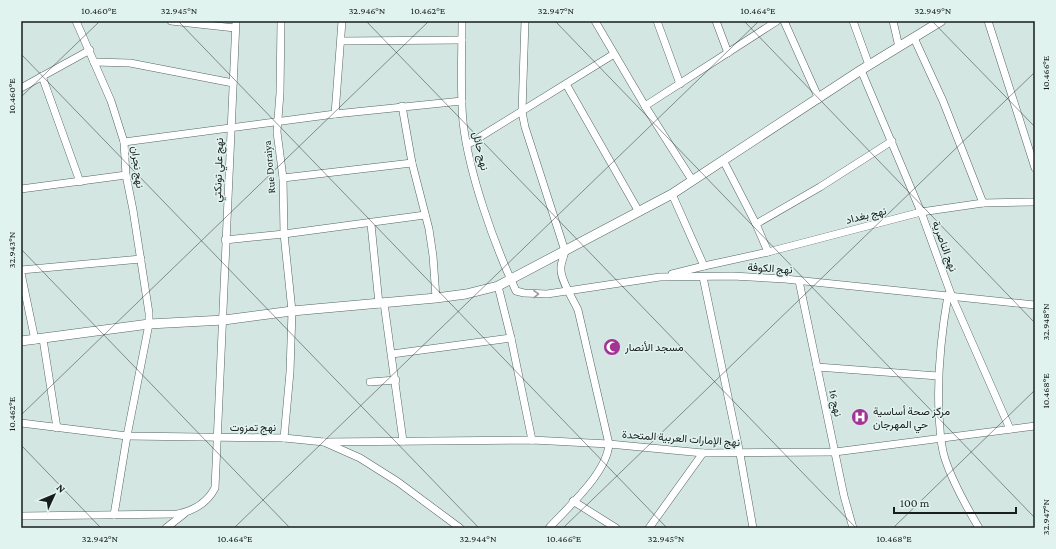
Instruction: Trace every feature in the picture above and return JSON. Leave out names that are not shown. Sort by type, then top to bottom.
[{"type":"main road","points":[[21,341],[149,324],[224,320],[292,311],[436,298],[466,294],[498,286],[672,194],[865,68],[941,21]]},
{"type":"street","name":"نهج نجران","points":[[76,21],[90,50],[116,113],[124,142],[126,175],[141,259],[149,324],[127,436],[114,515]]},
{"type":"street","points":[[171,21],[236,25]]},
{"type":"street","name":"Rue Doraiya","points":[[281,21],[280,93],[277,121],[283,178],[284,234],[292,311],[290,372],[284,438]]},
{"type":"street","points":[[335,114],[342,21]]},
{"type":"street","name":"نهج حائل","points":[[462,21],[462,101],[467,145],[484,208],[511,279]]},
{"type":"street","points":[[525,21],[522,112],[531,147],[565,251],[560,269],[563,282],[569,290],[578,310],[609,444],[609,452],[604,463],[549,528]]},
{"type":"street","points":[[595,21],[645,106],[692,180]]},
{"type":"street","points":[[657,21],[680,84]]},
{"type":"street","points":[[716,21],[728,53]]},
{"type":"street","points":[[645,106],[777,21]]},
{"type":"street","name":"نهج الناصرية","points":[[853,21],[865,68],[892,141],[921,212],[950,296],[1010,429]]},
{"type":"street","points":[[893,21],[899,47]]},
{"type":"street","points":[[988,21],[1035,168]]},
{"type":"street","points":[[787,22],[819,99]]},
{"type":"street","name":"نهج علي تونكتي","points":[[187,512],[208,499],[215,488],[224,320],[226,240],[236,25]]},
{"type":"street","points":[[914,38],[946,107],[983,203]]},
{"type":"street","points":[[341,40],[462,40]]},
{"type":"street","points":[[21,88],[90,50]]},
{"type":"street","points":[[467,145],[614,54]]},
{"type":"street","points":[[94,62],[130,63],[233,83]]},
{"type":"street","points":[[42,76],[80,182]]},
{"type":"street","points":[[566,84],[639,212]]},
{"type":"street","points":[[124,142],[277,121],[402,106],[462,101]]},
{"type":"street","points":[[402,106],[412,163],[426,215],[433,256],[436,298]]},
{"type":"street","points":[[756,224],[820,187],[892,141]]},
{"type":"street","points":[[723,160],[756,224],[768,252]]},
{"type":"street","points":[[283,178],[412,163]]},
{"type":"street","points":[[21,189],[126,175]]},
{"type":"street","points":[[672,194],[704,266]]},
{"type":"street","name":"نهج بغداد","points":[[660,277],[768,252],[921,212],[983,203],[1035,202]]},
{"type":"street","points":[[226,240],[371,224],[426,215]]},
{"type":"street","points":[[371,224],[381,304],[396,380],[403,441]]},
{"type":"street","points":[[58,428],[39,339],[21,271],[141,259]]},
{"type":"street","name":"نهج الكوفة","points":[[511,279],[516,291],[524,293],[548,294],[660,277],[732,276],[950,296],[1034,307]]},
{"type":"street","points":[[703,277],[740,454],[753,528]]},
{"type":"street","name":"نهج 16","points":[[799,281],[844,496],[853,528]]},
{"type":"street","points":[[498,286],[511,338],[532,440]]},
{"type":"street","points":[[950,296],[940,340],[938,376],[940,437],[945,458],[956,484],[979,528]]},
{"type":"street","points":[[392,354],[511,338]]},
{"type":"street","points":[[817,367],[938,376]]},
{"type":"street","points":[[370,382],[396,380]]},
{"type":"street","name":"نهج تمزوت","points":[[21,424],[127,436],[284,438],[324,442],[360,458],[398,482],[460,528]]},
{"type":"street","name":"نهج الإمارات العربية المتحدة","points":[[324,442],[532,440],[609,444],[703,453],[740,454],[835,452],[940,437],[1035,426]]},
{"type":"street","points":[[649,528],[703,453]]},
{"type":"street","points":[[573,501],[616,528]]},
{"type":"street","points":[[21,516],[176,514],[187,512]]},
{"type":"street","points":[[166,528],[187,512]]},
{"type":"place","name":"مسجد الأنصار","points":[[612,347]]},
{"type":"place","name":"مركز صحة أساسية حي المهرجان","points":[[860,417]]}]
